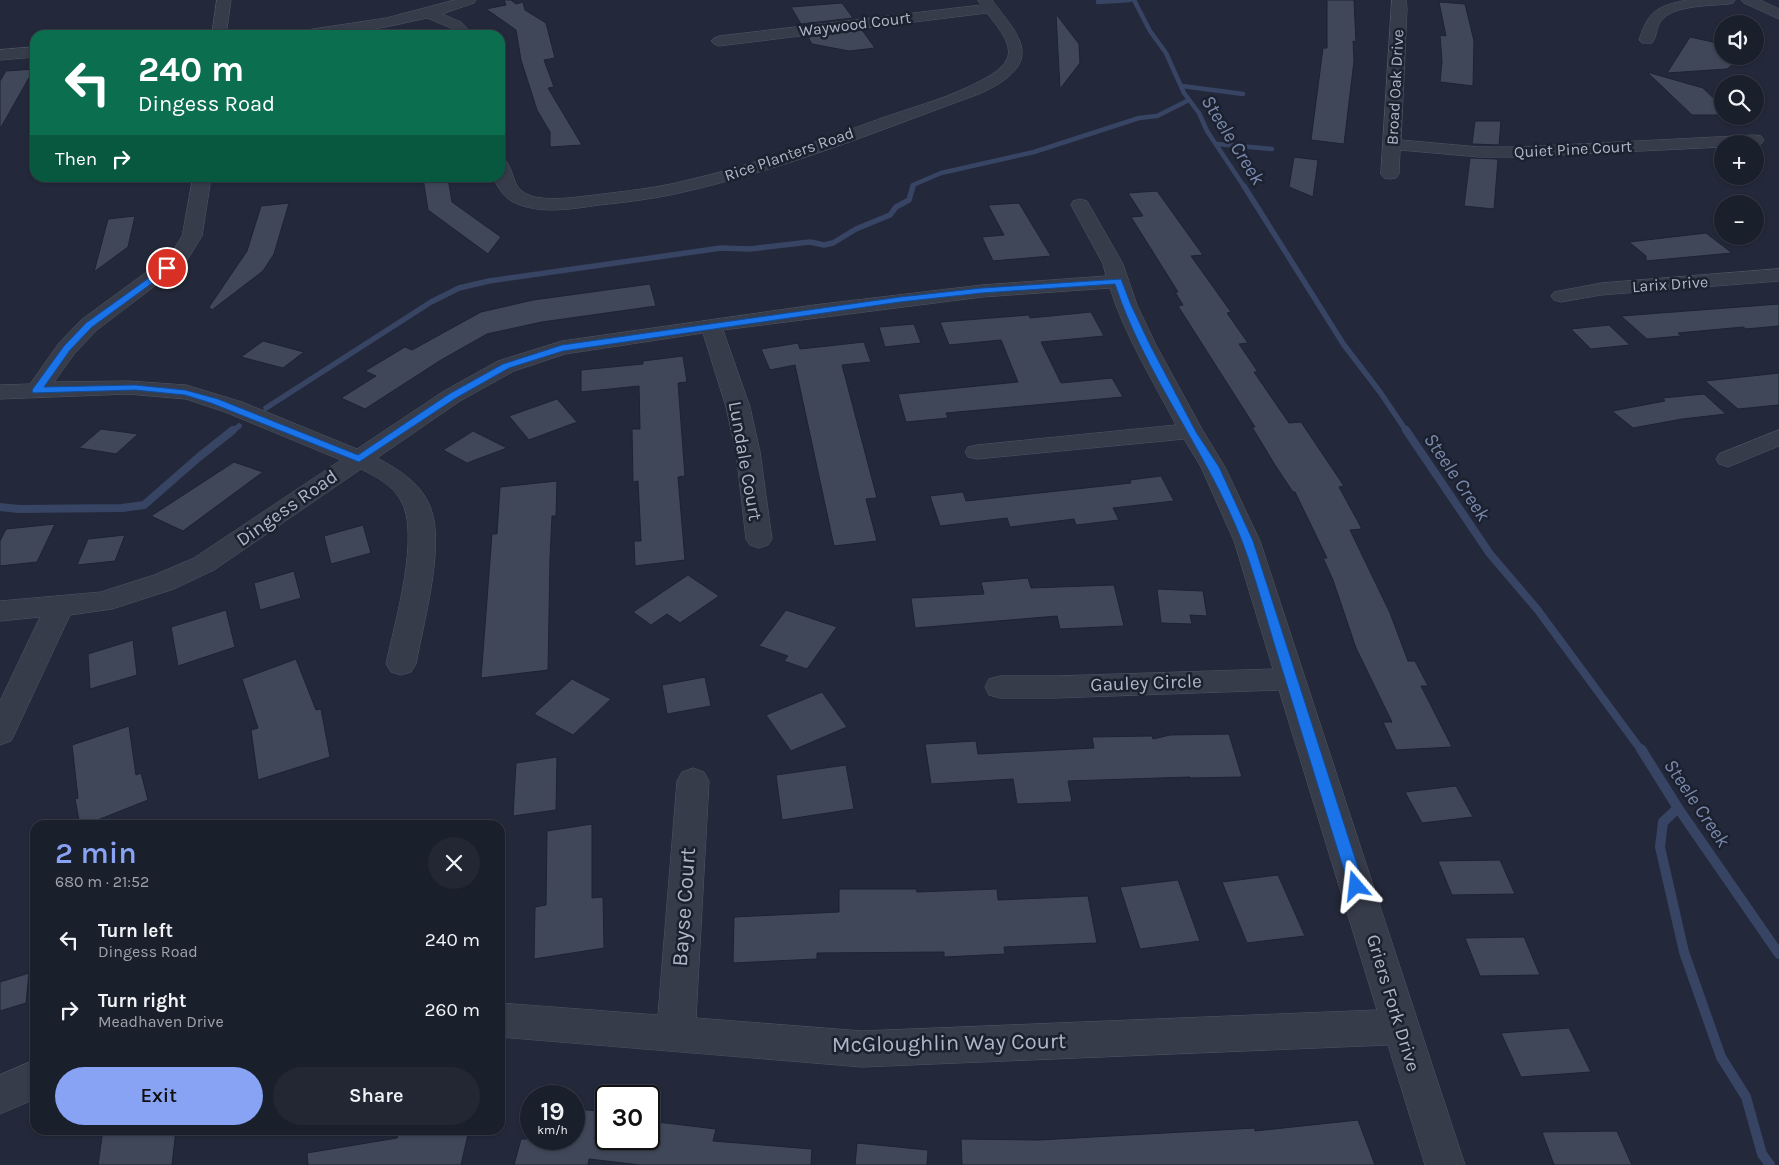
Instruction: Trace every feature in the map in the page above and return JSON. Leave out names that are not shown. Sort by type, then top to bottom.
[{"type":"street","points":[[220,30],[224,0]]},
{"type":"street","points":[[340,30],[380,25],[431,14],[470,0]]},
{"type":"street","name":"Broad Oak Drive","points":[[1390,174],[1399,0]]},
{"type":"street","points":[[1647,40],[1656,16],[1666,10],[1683,5],[1728,0]]},
{"type":"street","points":[[1749,0],[1779,15]]},
{"type":"street","name":"Waywood Court","points":[[719,41],[988,4]]},
{"type":"street","name":"Rice Planters Road","points":[[504,182],[509,191],[524,200],[553,204],[586,202],[664,191],[735,174],[973,91],[996,80],[1013,63],[1016,49],[1002,23],[988,4]]},
{"type":"street","points":[[431,14],[456,25],[461,30]]},
{"type":"street","points":[[0,56],[30,53]]},
{"type":"street","name":"Quiet Pine Court","points":[[1392,144],[1445,150],[1512,152],[1714,142]]},
{"type":"street","points":[[37,390],[67,348],[89,325],[179,258],[192,236],[201,182]]},
{"type":"street","name":"Griers Fork Drive","points":[[1080,205],[1113,264],[1126,305],[1145,345],[1191,432],[1213,467],[1247,541],[1445,1165]]},
{"type":"street","name":"Larix Drive","points":[[1561,296],[1601,289],[1779,275]]},
{"type":"street","name":"Dingess Road","points":[[0,611],[102,602],[132,594],[204,564],[452,396],[506,366],[562,348],[900,300],[982,291],[1118,281]]},
{"type":"street","name":"Lundale Court","points":[[711,326],[738,407],[748,452],[758,539]]},
{"type":"street","points":[[0,392],[135,388],[185,392],[215,401],[359,459],[388,474],[402,484],[413,499],[420,514],[420,560],[401,664]]},
{"type":"street","points":[[977,452],[1191,432]]},
{"type":"street","points":[[1728,459],[1779,437]]},
{"type":"street","points":[[0,733],[59,607]]},
{"type":"street","name":"Gauley Circle","points":[[1000,686],[1056,687],[1292,679]]},
{"type":"street","name":"Bayse Court","points":[[676,1033],[693,781]]},
{"type":"street","name":"McGloughlin Way Court","points":[[505,1020],[676,1033],[862,1050],[1400,1026]]},
{"type":"street","points":[[0,1096],[30,1081]]},
{"type":"building","points":[[504,0],[511,0],[516,4],[523,2],[525,10],[546,23],[555,58],[544,60],[554,87],[548,88],[582,145],[550,147],[550,132],[537,110],[521,60],[516,30],[486,9],[506,5]]},
{"type":"building","points":[[1327,0],[1354,0],[1356,42],[1353,41],[1354,61],[1344,144],[1311,140],[1323,48],[1327,48]]},
{"type":"building","points":[[1439,2],[1465,4],[1474,41],[1473,86],[1440,82],[1442,62],[1440,35],[1446,36]]},
{"type":"building","points":[[842,3],[853,18],[801,24],[791,7]]},
{"type":"building","points":[[1056,14],[1079,44],[1080,63],[1060,89]]},
{"type":"building","points":[[862,30],[875,48],[849,51],[812,44],[808,37]]},
{"type":"building","points":[[1690,37],[1714,42],[1714,65],[1732,65],[1727,69],[1667,73]]},
{"type":"building","points":[[30,69],[30,76],[0,129],[0,81],[6,71]]},
{"type":"building","points":[[1647,72],[1703,88],[1714,98],[1714,115],[1692,115]]},
{"type":"building","points":[[1475,121],[1501,121],[1499,145],[1472,144]]},
{"type":"building","points":[[1294,157],[1318,160],[1313,197],[1289,187]]},
{"type":"building","points":[[1470,158],[1498,159],[1494,209],[1464,206]]},
{"type":"building","points":[[424,182],[449,182],[452,202],[501,237],[488,254],[428,210]]},
{"type":"building","points":[[1157,191],[1203,255],[1191,256],[1231,312],[1227,313],[1248,343],[1239,344],[1258,372],[1254,372],[1289,423],[1301,422],[1344,486],[1339,487],[1362,529],[1350,530],[1390,613],[1408,661],[1415,661],[1428,686],[1421,686],[1452,747],[1396,750],[1383,722],[1392,722],[1356,648],[1333,580],[1323,558],[1327,558],[1295,492],[1293,492],[1275,465],[1252,427],[1255,427],[1178,306],[1183,305],[1175,292],[1178,292],[1131,217],[1143,216],[1128,193]]},
{"type":"building","points":[[289,203],[274,254],[263,271],[212,310],[209,307],[247,251],[261,206]]},
{"type":"building","points":[[1019,203],[1051,256],[993,261],[982,237],[1004,235],[988,205]]},
{"type":"building","points":[[135,216],[128,247],[94,272],[108,219]]},
{"type":"building","points":[[1706,233],[1714,239],[1714,245],[1722,245],[1732,253],[1646,261],[1646,256],[1629,242]]},
{"type":"building","points":[[650,284],[656,306],[542,322],[487,334],[441,360],[365,409],[341,398],[376,376],[365,371],[405,347],[412,350],[481,312],[533,300]]},
{"type":"building","points":[[1779,304],[1779,326],[1678,333],[1681,336],[1647,339],[1621,316]]},
{"type":"building","points":[[1091,312],[1104,336],[1041,342],[1061,383],[1112,378],[1123,397],[946,413],[948,418],[906,422],[898,394],[1018,382],[1001,340],[949,345],[940,322],[1029,315],[1030,318]]},
{"type":"building","points":[[914,324],[921,343],[885,347],[879,327]]},
{"type":"building","points":[[1609,325],[1630,345],[1591,349],[1571,329]]},
{"type":"building","points":[[263,341],[304,352],[283,368],[241,357]]},
{"type":"building","points":[[864,342],[871,362],[842,365],[877,498],[866,499],[877,541],[834,546],[795,365],[770,370],[761,349],[798,343],[800,349]]},
{"type":"building","points":[[683,356],[687,382],[678,383],[685,476],[678,477],[685,560],[635,566],[634,541],[641,541],[638,481],[633,482],[632,429],[640,429],[639,386],[581,392],[581,370],[643,364],[643,361]]},
{"type":"building","points":[[1779,373],[1779,405],[1738,409],[1705,381]]},
{"type":"building","points":[[1704,394],[1726,414],[1682,419],[1633,428],[1612,411],[1665,401],[1663,398]]},
{"type":"building","points":[[557,399],[577,422],[529,440],[509,416]]},
{"type":"building","points":[[101,429],[138,434],[116,454],[79,448]]},
{"type":"building","points":[[473,431],[507,448],[467,463],[443,450]]},
{"type":"building","points":[[234,462],[263,472],[183,531],[151,516]]},
{"type":"building","points":[[1161,476],[1174,501],[1113,508],[1119,520],[1076,525],[1074,519],[1010,527],[1007,518],[940,526],[930,496],[963,492],[966,501],[1131,483],[1130,480]]},
{"type":"building","points":[[557,481],[556,516],[552,516],[548,670],[481,678],[492,534],[497,534],[500,487]]},
{"type":"building","points":[[55,524],[37,562],[0,566],[0,541],[6,529]]},
{"type":"building","points":[[363,525],[371,553],[331,564],[324,536]]},
{"type":"building","points":[[125,535],[115,561],[77,565],[88,539]]},
{"type":"building","points":[[294,571],[301,598],[260,610],[254,583]]},
{"type":"building","points":[[688,575],[719,596],[680,623],[667,614],[651,625],[633,612]]},
{"type":"building","points":[[1028,578],[1031,588],[1114,585],[1124,626],[1060,629],[1057,616],[915,628],[911,598],[984,594],[981,582]]},
{"type":"building","points":[[1157,589],[1203,591],[1207,616],[1190,615],[1192,624],[1161,623]]},
{"type":"building","points":[[226,610],[235,647],[178,666],[171,627]]},
{"type":"building","points":[[786,610],[837,627],[807,669],[784,661],[788,656],[759,646]]},
{"type":"building","points":[[133,640],[137,675],[90,689],[88,654]]},
{"type":"building","points":[[296,659],[316,710],[321,709],[330,757],[258,780],[251,730],[258,728],[242,679]]},
{"type":"building","points":[[705,677],[711,706],[667,714],[662,685]]},
{"type":"building","points":[[572,679],[611,699],[573,735],[534,714]]},
{"type":"building","points":[[822,692],[847,727],[791,751],[766,715]]},
{"type":"building","points":[[129,726],[136,775],[141,773],[148,800],[98,820],[79,820],[75,799],[78,798],[72,745]]},
{"type":"building","points":[[1229,734],[1242,777],[1068,781],[1072,802],[1017,804],[1013,779],[931,784],[925,744],[976,741],[978,754],[1094,748],[1092,737],[1152,736],[1153,739],[1170,735]]},
{"type":"building","points":[[557,757],[556,810],[513,816],[516,763]]},
{"type":"building","points":[[846,765],[854,809],[782,820],[776,775]]},
{"type":"building","points":[[1456,786],[1473,817],[1422,823],[1405,792]]},
{"type":"building","points":[[592,824],[592,898],[603,897],[604,948],[534,959],[535,907],[546,905],[547,831]]},
{"type":"building","points":[[1500,860],[1515,894],[1452,895],[1438,861]]},
{"type":"building","points":[[1278,875],[1305,936],[1247,943],[1222,882]]},
{"type":"building","points":[[1178,880],[1200,941],[1140,949],[1120,887]]},
{"type":"building","points":[[839,889],[916,889],[917,892],[997,889],[998,900],[1088,896],[1097,943],[1004,947],[1005,954],[944,957],[944,952],[817,953],[817,959],[733,963],[734,917],[839,912]]},
{"type":"building","points":[[1524,937],[1540,975],[1480,976],[1465,938]]},
{"type":"building","points":[[29,973],[26,1003],[0,1011],[0,982]]},
{"type":"building","points":[[1569,1028],[1591,1072],[1521,1077],[1501,1033]]},
{"type":"building","points":[[585,1110],[595,1111],[595,1150],[660,1150],[660,1122],[716,1129],[713,1141],[812,1149],[811,1165],[640,1165],[589,1159],[588,1165],[514,1165],[520,1143],[520,1150],[585,1150]]},
{"type":"building","points":[[1358,1120],[1375,1165],[962,1165],[961,1139],[1039,1140],[1255,1128],[1255,1131]]},
{"type":"building","points":[[1617,1131],[1632,1165],[1554,1165],[1542,1132]]},
{"type":"building","points":[[102,1135],[175,1135],[172,1165],[98,1165]]},
{"type":"building","points":[[398,1135],[468,1135],[461,1165],[308,1165],[307,1153],[397,1138]]},
{"type":"building","points":[[857,1143],[928,1150],[927,1165],[855,1165]]},
{"type":"waterway","points":[[1098,2],[1130,0]]},
{"type":"waterway","name":"Steele Creek","points":[[1134,0],[1150,31],[1166,53],[1184,93],[1199,113],[1207,131],[1245,188]]},
{"type":"waterway","points":[[1182,86],[1243,94]]},
{"type":"waterway","points":[[912,188],[913,185],[941,173],[1034,152],[1139,118],[1157,116],[1189,100]]},
{"type":"waterway","points":[[1217,144],[1272,149]]},
{"type":"waterway","points":[[266,408],[431,302],[459,288],[489,281],[721,248],[750,249],[810,242],[824,245],[833,243],[856,229],[890,215],[896,207],[909,200],[913,186]]},
{"type":"waterway","name":"Steele Creek","points":[[1244,186],[1344,345],[1380,392],[1407,432]]},
{"type":"waterway","points":[[232,432],[239,426]]},
{"type":"waterway","points":[[0,507],[19,509],[122,508],[144,505],[233,430]]},
{"type":"waterway","name":"Steele Creek","points":[[1406,430],[1490,554],[1537,609],[1641,750]]},
{"type":"waterway","name":"Steele Creek","points":[[1641,749],[1678,808]]},
{"type":"waterway","name":"Steele Creek","points":[[1678,808],[1779,954]]},
{"type":"waterway","points":[[1678,808],[1663,822],[1660,847],[1684,952],[1721,1057],[1746,1097],[1762,1154],[1770,1165]]},
{"type":"route","points":[[167,268],[89,325],[67,348],[37,390],[135,388],[185,392],[215,401],[359,459],[452,396],[506,366],[562,348],[814,310],[982,291],[1118,281],[1126,305],[1145,345],[1191,432],[1213,467],[1247,541],[1263,586],[1356,886]]}]
